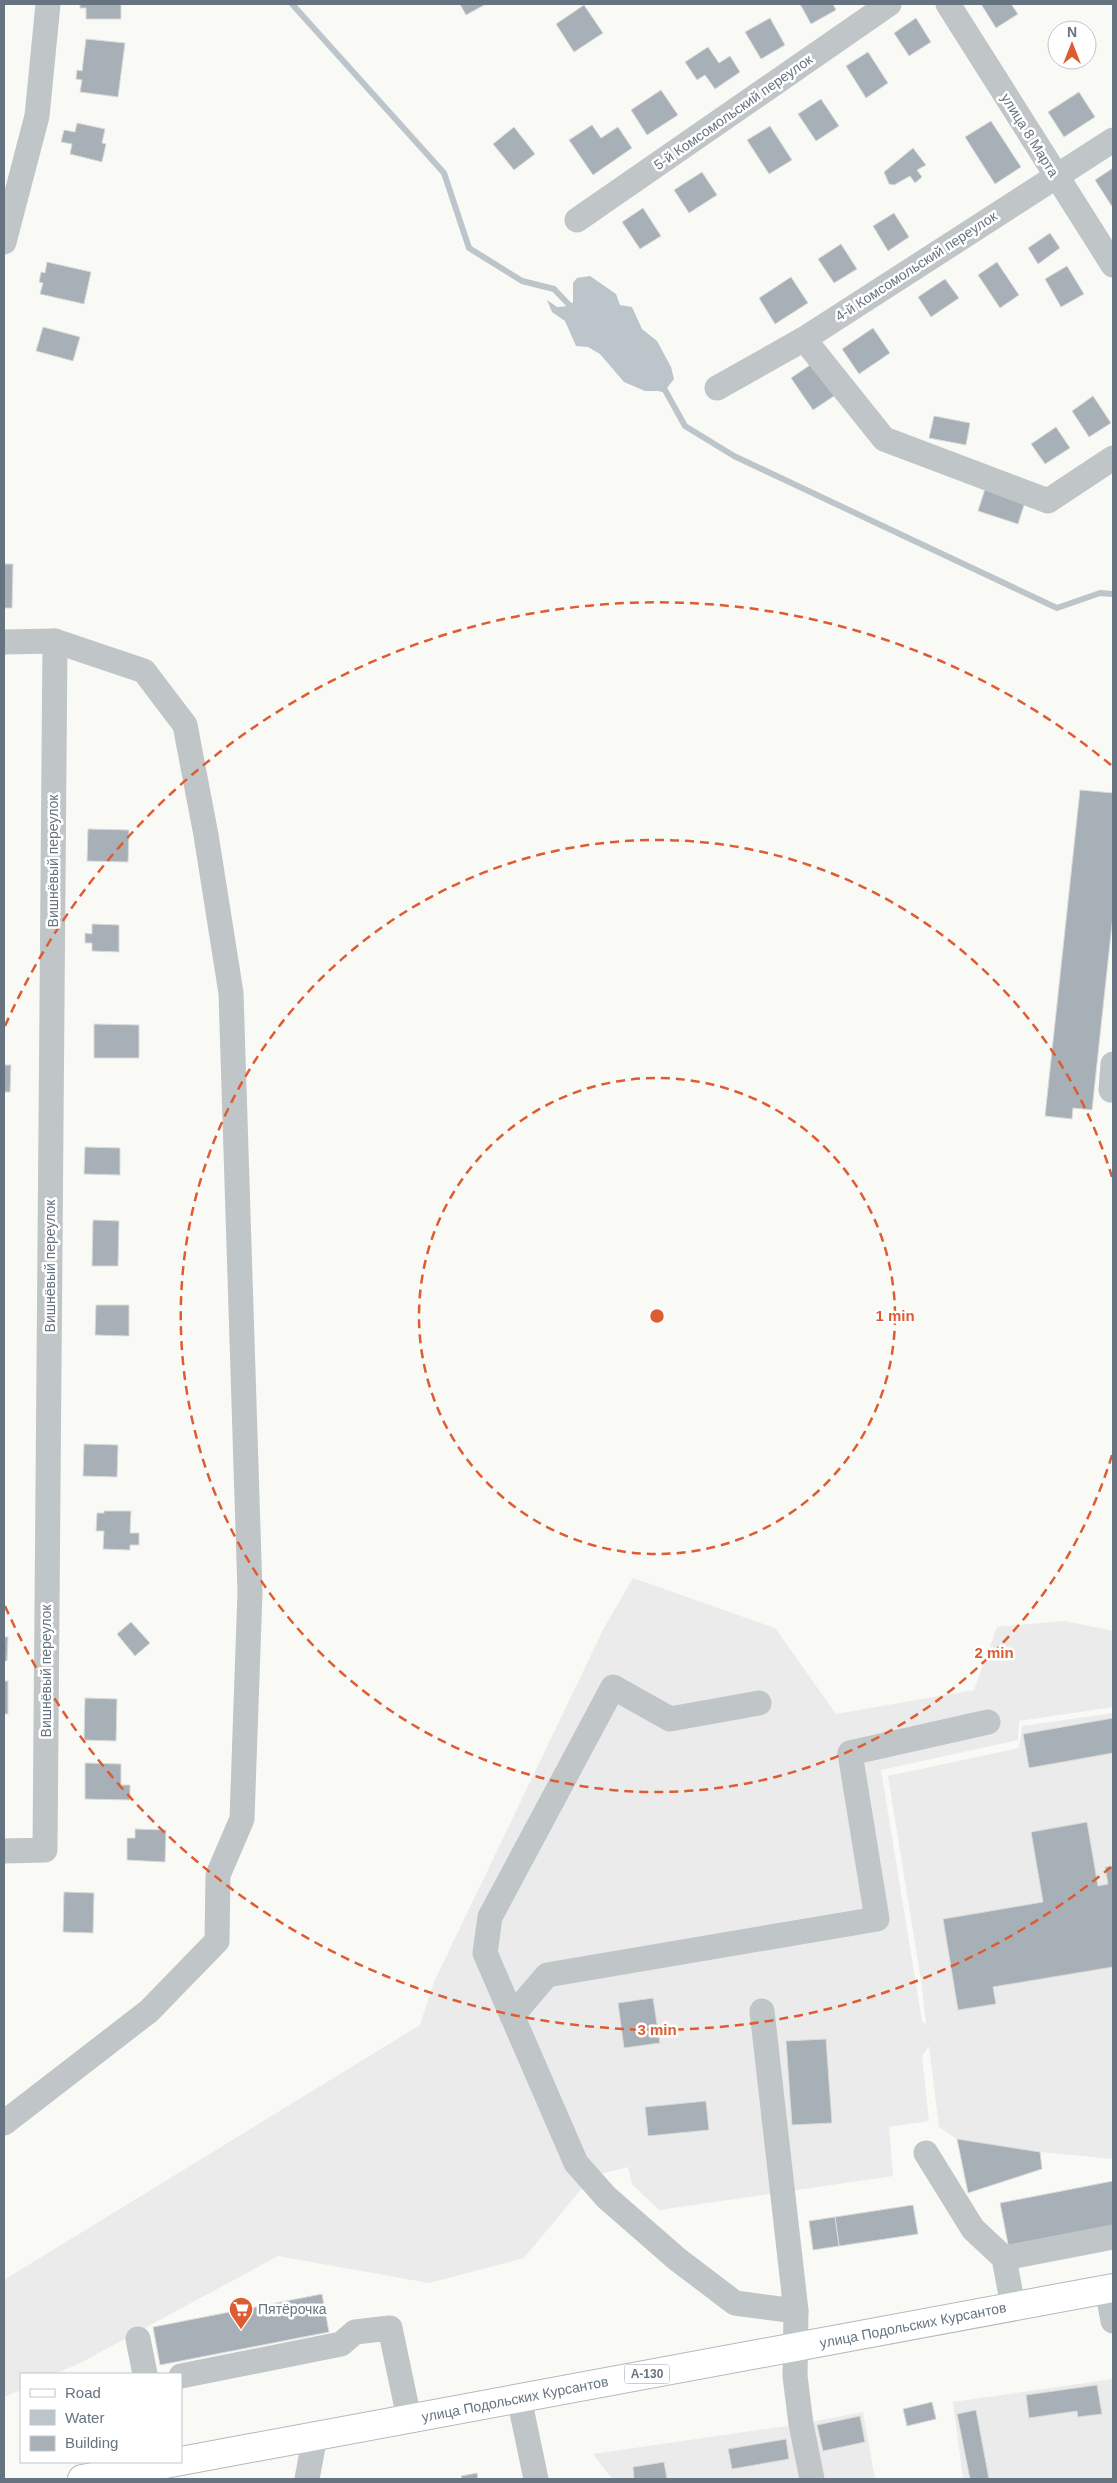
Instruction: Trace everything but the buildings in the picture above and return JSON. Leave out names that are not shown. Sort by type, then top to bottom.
[{"type":"main road","name":"улица Подольских Курсантов","points":[[182,2461],[1110,2288]]},
{"type":"main road","points":[[82,2479],[170,2463]]},
{"type":"street","points":[[4,242],[37,116],[48,4]]},
{"type":"street","name":"5-й Комсомольский переулок","points":[[577,220],[889,4]]},
{"type":"street","name":"улица 8 Марта","points":[[948,4],[1113,265]]},
{"type":"street","name":"4-й Комсомольский переулок","points":[[717,388],[804,339],[1113,140]]},
{"type":"street","points":[[804,339],[884,439],[1048,501],[1113,458]]},
{"type":"street","points":[[4,642],[55,641],[144,671],[185,725],[206,835],[231,993],[250,1592],[242,1819],[218,1875],[217,1940],[149,2011],[4,2123]]},
{"type":"street","name":"Вишнёвый переулок","points":[[4,1851],[45,1850],[55,641]]},
{"type":"street","points":[[1111,1090],[1113,1064]]},
{"type":"street","points":[[759,1703],[670,1719],[613,1688],[490,1917],[486,1954],[576,2163],[606,2197],[677,2260],[735,2302],[796,2312]]},
{"type":"street","points":[[512,2016],[547,1975],[877,1919],[850,1753],[988,1722]]},
{"type":"street","points":[[762,2011],[796,2312],[795,2376],[812,2479]]},
{"type":"street","points":[[926,2152],[973,2229],[1004,2258],[1013,2306]]},
{"type":"street","points":[[1004,2258],[1113,2237]]},
{"type":"street","points":[[1110,2288],[1113,2321]]},
{"type":"street","points":[[182,2376],[341,2344],[355,2332],[390,2328],[409,2418]]},
{"type":"street","points":[[138,2339],[145,2373]]},
{"type":"street","points":[[519,2398],[536,2479]]},
{"type":"street","points":[[307,2479],[314,2436]]},
{"type":"shaded area","points":[[633,1578],[775,1628],[836,1714],[974,1690],[997,1627],[1065,1621],[1113,1631],[1113,1707],[1019,1721],[1018,1740],[881,1770],[922,2021],[926,2025],[922,1987],[888,1776],[1019,1748],[1022,1726],[1113,1713],[1113,2159],[1040,2152],[957,2139],[939,2127],[929,2046],[922,2056],[929,2121],[889,2127],[893,2176],[659,2210],[632,2184],[628,2167],[592,2176],[524,2258],[429,2283],[278,2256],[82,2362],[57,2373],[20,2373],[20,2390],[4,2397],[4,2280],[420,2025],[434,1982],[604,1628]]},
{"type":"shaded area","points":[[1113,2379],[1113,2479],[963,2479],[953,2402]]},
{"type":"shaded area","points":[[863,2412],[875,2479],[612,2479],[593,2454],[801,2424]]},
{"type":"water","points":[[590,276],[616,294],[620,305],[632,307],[642,329],[657,341],[671,367],[674,379],[667,388],[660,391],[645,391],[624,382],[600,354],[588,347],[576,346],[565,321],[552,312],[547,300],[557,307],[569,306],[573,302],[573,283],[577,278]]},
{"type":"waterway","points":[[292,4],[444,173],[469,248],[522,281],[554,289],[574,310]]},
{"type":"waterway","points":[[656,387],[665,390],[685,426],[734,456],[1057,608],[1100,593],[1113,594]]},
{"type":"place","name":"Пятёрочка","points":[[241,2330]]}]
